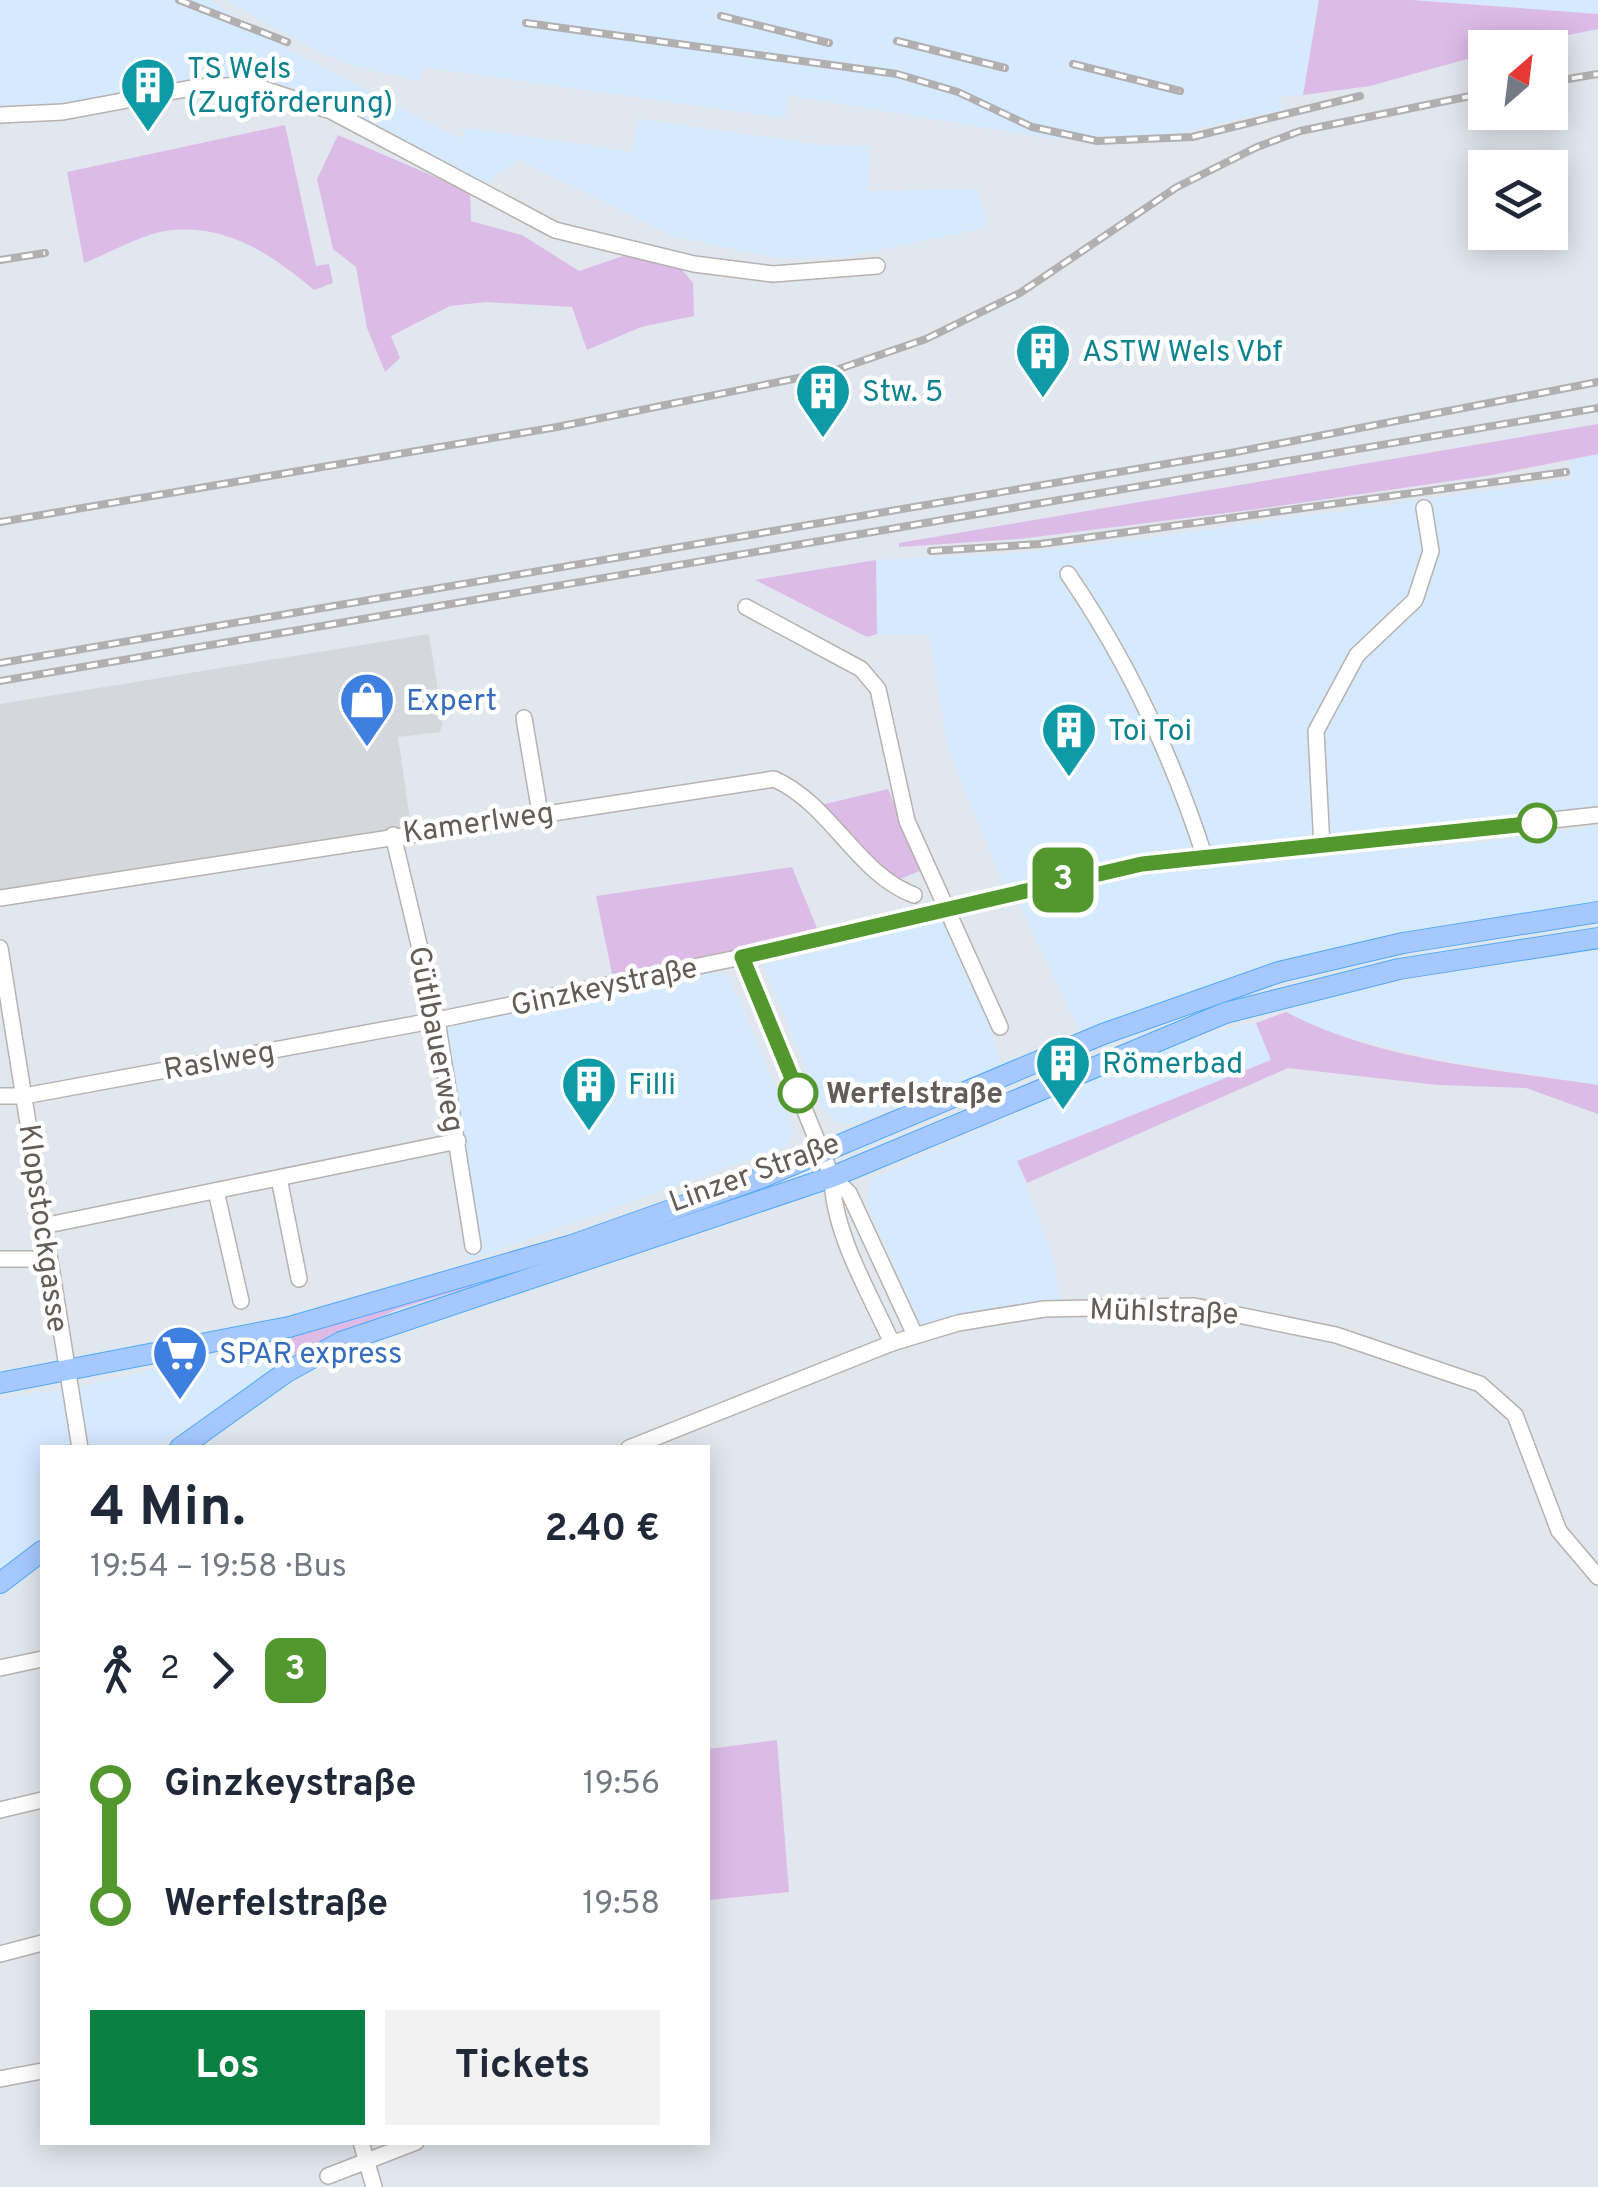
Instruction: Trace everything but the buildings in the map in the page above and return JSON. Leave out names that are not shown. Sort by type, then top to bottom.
[{"type":"main road","name":"Linzer Straße","points":[[0,1383],[290,1327],[572,1245],[823,1154],[1103,1034],[1278,972],[1404,943],[1598,912]]},
{"type":"main road","name":"Linzer Straße","points":[[184,1445],[285,1372],[342,1342],[832,1177],[1225,1013],[1399,969],[1598,938]]},
{"type":"main road","points":[[0,1583],[40,1553]]},
{"type":"street","points":[[0,114],[64,112],[197,87],[252,85],[331,111],[556,230],[694,264],[774,274],[877,266]]},
{"type":"street","points":[[1322,846],[1316,731],[1357,655],[1414,600],[1431,551],[1424,508]]},
{"type":"street","points":[[1068,574],[1108,632],[1190,809],[1206,858]]},
{"type":"street","points":[[746,607],[862,669],[878,689],[907,821],[1000,1027]]},
{"type":"street","points":[[524,718],[540,813]]},
{"type":"street","name":"Kamerlweg","points":[[0,898],[393,834],[774,780],[812,805],[892,886],[914,894]]},
{"type":"street","name":"Ginzkeystraße","points":[[438,1020],[742,957],[1080,876],[1206,858],[1598,815]]},
{"type":"street","name":"Gütlbauerweg","points":[[393,834],[438,1020],[472,1246]]},
{"type":"street","name":"Klopstockgasse","points":[[0,948],[79,1445]]},
{"type":"street","points":[[742,957],[832,1177],[832,1202],[892,1343]]},
{"type":"street","name":"Raslweg","points":[[0,1096],[24,1096],[438,1020]]},
{"type":"street","points":[[43,1226],[458,1141]]},
{"type":"street","points":[[832,1177],[848,1192],[916,1335]]},
{"type":"street","points":[[279,1178],[298,1279]]},
{"type":"street","points":[[216,1191],[241,1301]]},
{"type":"street","points":[[0,1259],[48,1259]]},
{"type":"street","name":"Mühlstraße","points":[[637,1445],[892,1343],[999,1314],[1044,1309],[1194,1306],[1336,1335],[1480,1384],[1515,1415],[1559,1531],[1598,1578]]},
{"type":"street","points":[[0,1668],[40,1659]]},
{"type":"street","points":[[0,1810],[40,1800]]},
{"type":"street","points":[[0,1954],[40,1944]]},
{"type":"street","points":[[0,2079],[40,2070]]},
{"type":"street","points":[[328,2176],[363,2151],[398,2145]]},
{"type":"street","points":[[363,2151],[374,2187]]},
{"type":"shaded area","points":[[0,0],[209,0],[267,38],[460,139],[467,128],[632,152],[639,119],[822,145],[870,146],[868,191],[977,189],[988,227],[845,257],[776,258],[674,236],[519,160],[470,192],[293,95],[293,88],[254,80],[47,109],[0,109]]},
{"type":"shaded area","points":[[226,0],[1319,0],[1303,95],[1279,97],[1281,110],[1169,134],[1053,139],[787,95],[785,118],[422,67],[419,80],[362,68],[325,55]]},
{"type":"shaded area","points":[[1319,0],[1411,0],[1598,14],[1598,29],[1568,35],[1568,30],[1468,30],[1468,59],[1370,86],[1303,95]]},
{"type":"shaded area","points":[[1411,0],[1598,0],[1598,14],[1571,13]]},
{"type":"shaded area","points":[[285,125],[316,266],[329,264],[333,283],[314,290],[250,245],[213,232],[193,230],[151,235],[84,263],[67,172]]},
{"type":"shaded area","points":[[338,135],[470,192],[471,221],[522,235],[579,271],[635,252],[679,266],[693,283],[694,316],[641,327],[587,350],[572,307],[486,302],[450,306],[391,336],[400,358],[385,372],[367,328],[356,267],[333,249],[317,179]]},
{"type":"shaded area","points":[[1598,424],[1598,454],[1492,475],[1019,539],[899,547],[899,543]]},
{"type":"shaded area","points":[[1598,454],[1598,805],[1489,822],[1158,852],[1004,885],[948,748],[929,635],[877,634],[876,560],[1007,554],[1129,541],[1572,479],[1570,458]]},
{"type":"shaded area","points":[[876,560],[877,634],[867,637],[755,580]]},
{"type":"shaded area","points":[[429,634],[443,722],[440,732],[398,737],[411,827],[0,893],[0,704]]},
{"type":"shaded area","points":[[888,789],[922,870],[895,881],[821,805]]},
{"type":"shaded area","points":[[1598,826],[1598,905],[1437,927],[1272,964],[1081,1034],[1017,899],[1156,871],[1478,843]]},
{"type":"shaded area","points":[[792,867],[819,933],[612,974],[596,896]]},
{"type":"shaded area","points":[[943,920],[985,1009],[1001,1065],[852,1125],[835,1121],[821,1105],[764,965]]},
{"type":"shaded area","points":[[1598,950],[1598,1085],[1438,1059],[1322,1031],[1286,1012],[1327,998],[1427,977]]},
{"type":"shaded area","points":[[721,971],[730,979],[794,1132],[786,1146],[466,1261],[468,1243],[454,1138],[430,1025]]},
{"type":"shaded area","points":[[1286,1012],[1322,1029],[1398,1052],[1598,1085],[1598,1114],[1526,1088],[1438,1085],[1288,1068],[1027,1183],[1017,1161],[1271,1060],[1256,1023]]},
{"type":"shaded area","points":[[1256,1023],[1272,1060],[1017,1161],[1054,1261],[1059,1300],[979,1310],[921,1326],[866,1203],[871,1179],[1118,1067],[1217,1031]]},
{"type":"shaded area","points":[[471,1283],[473,1286],[398,1309],[295,1356],[291,1337]]},
{"type":"shaded area","points":[[291,1337],[295,1356],[161,1445],[40,1445],[40,1538],[0,1570],[0,1399],[84,1386]]},
{"type":"shaded area","points":[[777,1740],[789,1892],[710,1900],[710,1749]]},
{"type":"railway","points":[[179,0],[287,42]]},
{"type":"railway","points":[[721,16],[829,43]]},
{"type":"railway","points":[[526,23],[897,74],[958,92],[1032,127],[1097,141],[1192,137],[1360,96]]},
{"type":"railway","points":[[897,41],[1005,68]]},
{"type":"railway","points":[[1073,64],[1180,91]]},
{"type":"railway","points":[[1568,79],[1598,74]]},
{"type":"railway","points":[[0,522],[557,427],[833,371],[926,339],[1020,293],[1177,187],[1257,147],[1300,131],[1468,96]]},
{"type":"railway","points":[[0,260],[45,253]]},
{"type":"railway","points":[[0,663],[1236,452],[1598,382]]},
{"type":"railway","points":[[0,681],[1598,408]]},
{"type":"railway","points":[[931,551],[1040,544],[1566,472]]},
{"type":"bus line","name":"3","points":[[798,1093],[742,957],[1142,864],[1537,823]]},
{"type":"place","name":"TS Wels (Zugförderung)","points":[[148,134]]},
{"type":"place","name":"ASTW Wels Vbf","points":[[1043,400]]},
{"type":"place","name":"Stw. 5","points":[[823,440]]},
{"type":"place","name":"Expert","points":[[367,749]]},
{"type":"place","name":"Toi Toi","points":[[1069,779]]},
{"type":"place","name":"Werfelstraße","points":[[798,1093]]},
{"type":"place","name":"Römerbad","points":[[1063,1112]]},
{"type":"place","name":"Filli","points":[[589,1133]]},
{"type":"place","name":"SPAR express","points":[[180,1402]]}]
